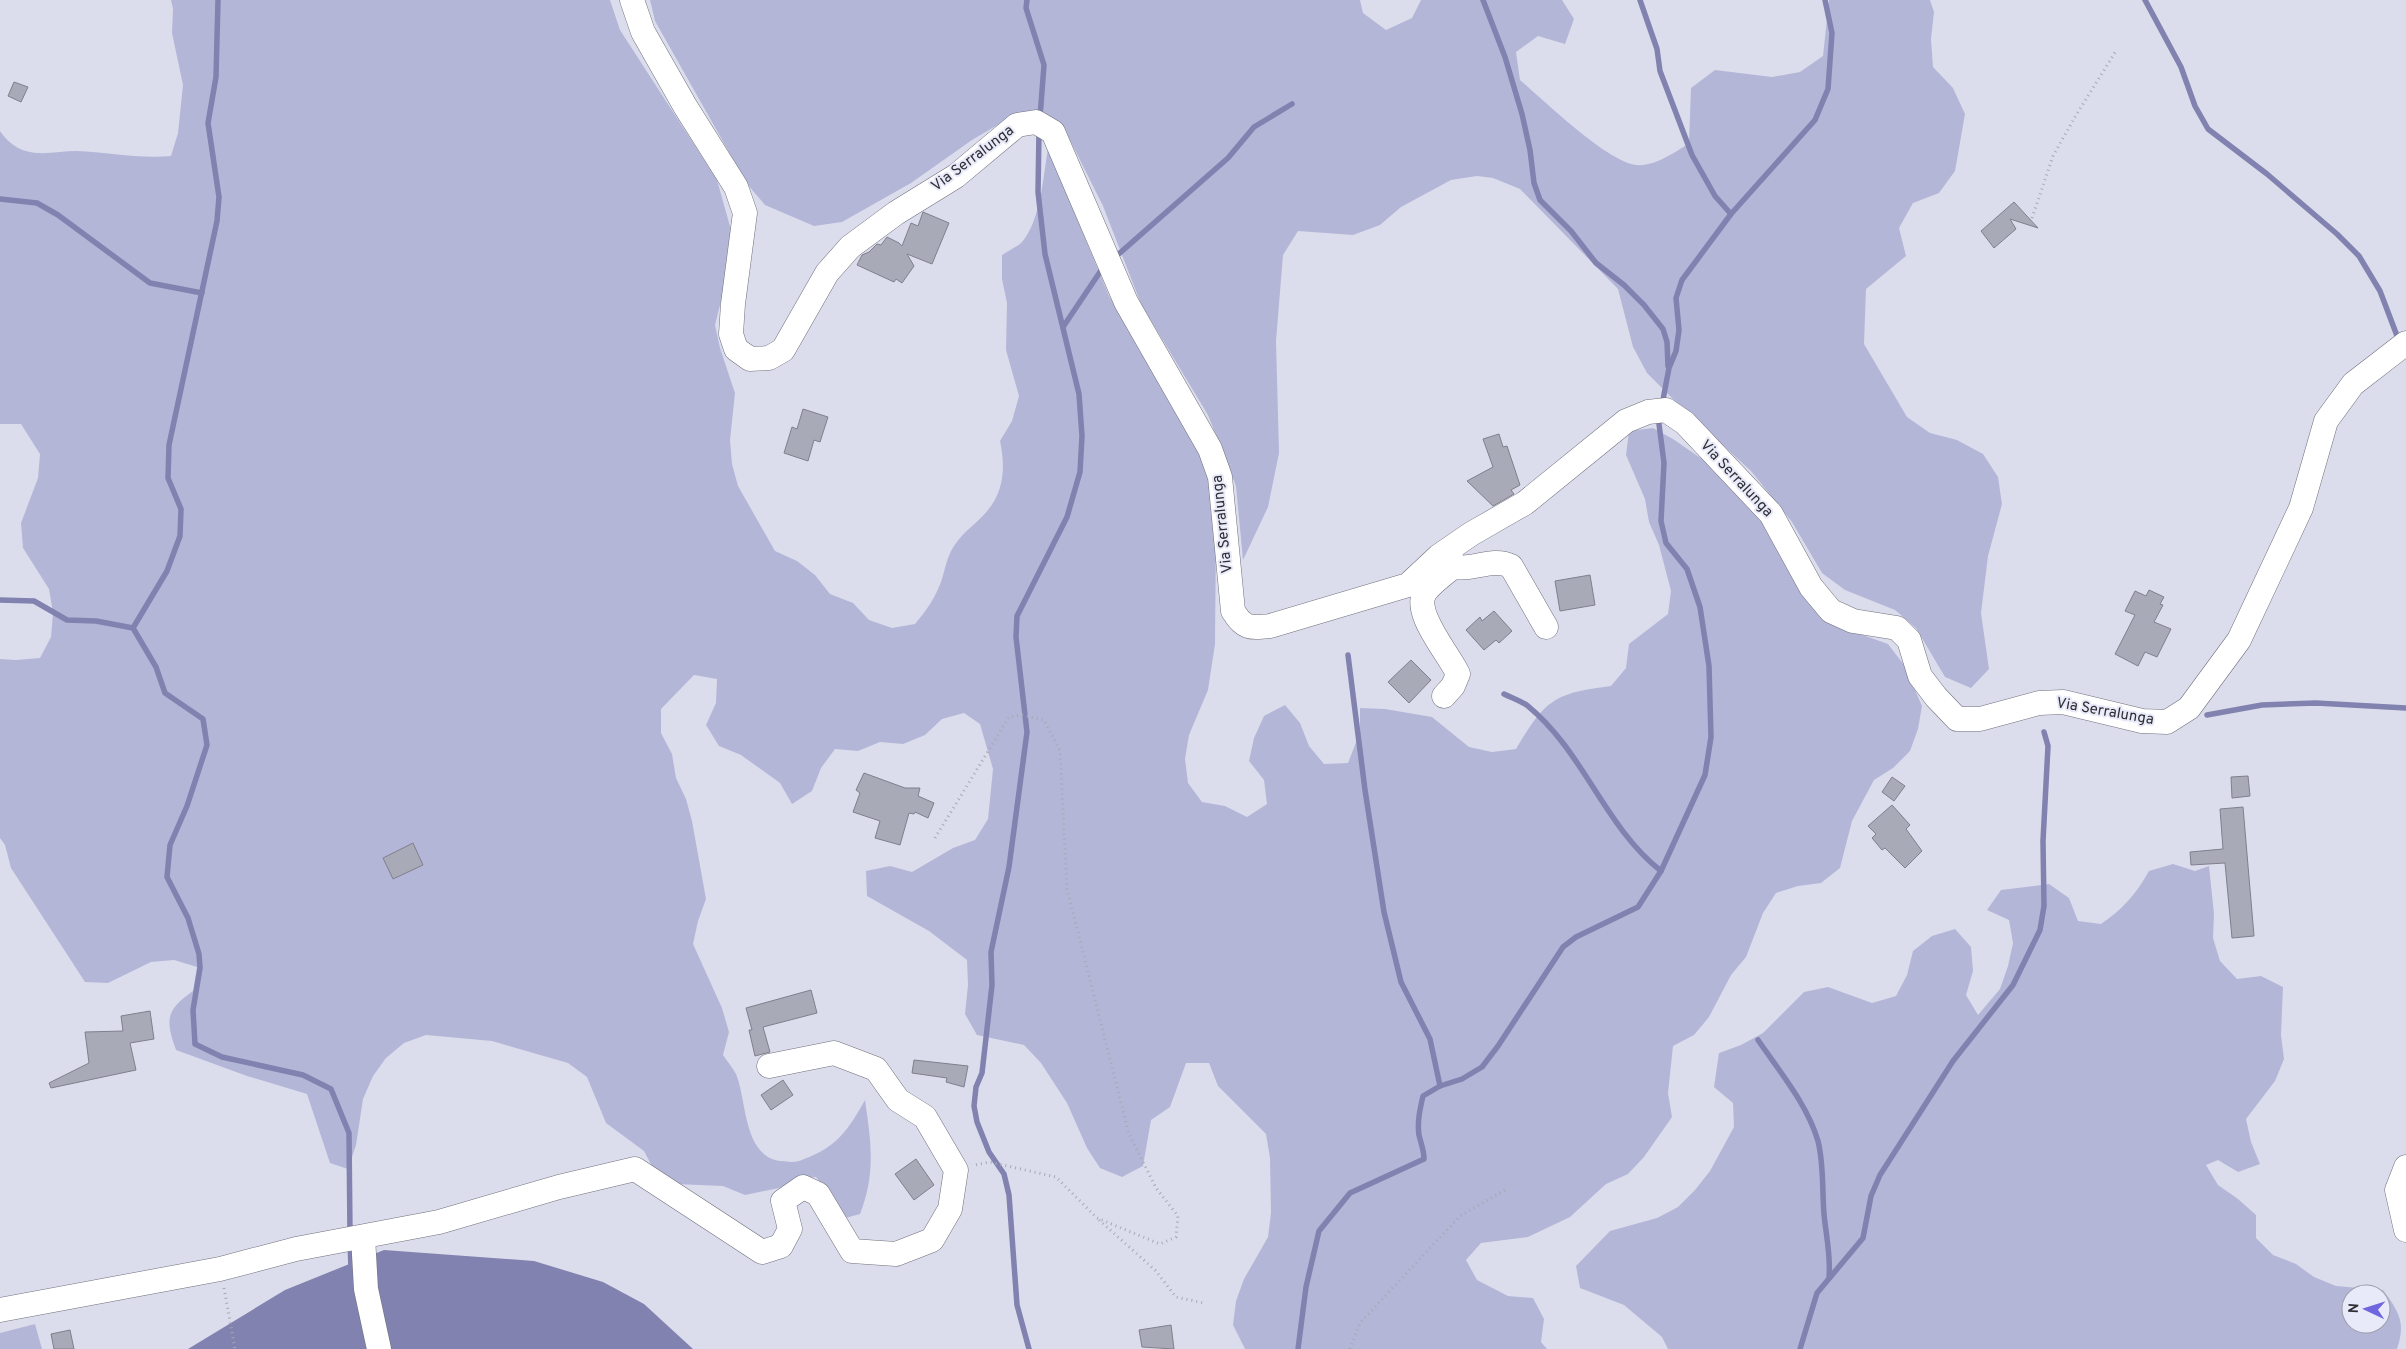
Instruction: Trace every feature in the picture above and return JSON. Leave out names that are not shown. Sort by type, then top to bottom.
[{"type":"street","name":"Via Serralunga","points":[[632,0],[643,32],[685,106],[736,186],[744,213],[732,304],[731,334],[736,349],[750,359],[769,358],[783,350],[827,273],[850,247],[896,212],[956,176],[1017,125],[1036,122],[1053,132],[1126,302],[1210,449],[1220,477],[1233,610],[1240,623],[1252,628],[1270,626],[1408,584],[1451,558],[1525,502],[1626,421],[1648,412],[1666,410],[1685,424],[1771,514],[1811,587],[1831,611],[1853,621],[1897,628],[1909,640],[1920,676],[1936,697],[1957,719],[1980,719],[2039,703],[2063,702],[2142,721],[2167,722],[2189,708],[2239,640],[2301,508],[2326,420],[2353,384],[2406,343]]},
{"type":"street","name":"Via Serralunga","points":[[1444,696],[1453,686],[1458,674],[1452,661],[1436,640],[1422,607],[1425,592],[1451,558]]},
{"type":"street","points":[[1451,558],[1463,569],[1502,562],[1511,566],[1546,626]]},
{"type":"street","points":[[0,1310],[220,1269],[296,1249],[438,1222],[559,1187],[635,1169],[762,1252],[780,1246],[790,1229],[783,1201],[803,1187],[818,1194],[852,1251],[896,1254],[932,1240],[950,1209],[956,1170],[925,1117],[898,1100],[876,1069],[834,1053],[769,1066]]},
{"type":"street","points":[[2406,1167],[2397,1190],[2406,1230]]},
{"type":"street","points":[[363,1237],[366,1289],[380,1349]]},
{"type":"path","points":[[2032,218],[2054,156],[2116,51]]},
{"type":"path","points":[[935,838],[1009,717],[1022,715],[1044,720],[1060,750],[1067,889],[1129,1134],[1156,1188],[1178,1216],[1176,1237],[1160,1244],[1097,1218]]},
{"type":"path","points":[[956,1170],[990,1162],[1056,1177],[1097,1218],[1155,1270],[1176,1297],[1204,1303]]},
{"type":"path","points":[[1350,1349],[1360,1322],[1460,1216],[1505,1190]]},
{"type":"path","points":[[220,1269],[236,1349]]},
{"type":"shaded area","points":[[171,0],[610,0],[620,30],[717,180],[731,230],[727,277],[715,325],[720,348],[735,393],[730,440],[732,464],[738,486],[775,551],[797,561],[815,575],[830,594],[853,603],[869,620],[892,628],[915,624],[923,614],[939,588],[948,559],[958,540],[988,510],[994,502],[1001,485],[1003,459],[1000,441],[1012,421],[1019,396],[1006,350],[1007,303],[1002,279],[1002,255],[1022,242],[1033,222],[1040,197],[1048,149],[1109,296],[1208,469],[1216,535],[1215,644],[1208,690],[1189,735],[1185,759],[1188,783],[1202,802],[1225,806],[1247,817],[1267,804],[1264,780],[1249,761],[1254,738],[1264,716],[1285,705],[1300,723],[1309,746],[1324,764],[1348,763],[1360,732],[1360,708],[1385,709],[1432,717],[1469,747],[1492,752],[1516,749],[1535,719],[1553,702],[1576,692],[1611,686],[1626,668],[1629,644],[1668,614],[1671,591],[1659,545],[1649,522],[1645,499],[1626,455],[1629,431],[1653,428],[1673,439],[1715,468],[1761,519],[1809,604],[1832,624],[1888,644],[1904,665],[1922,706],[1918,729],[1910,751],[1893,768],[1874,780],[1852,821],[1840,868],[1821,883],[1798,886],[1776,893],[1763,913],[1746,957],[1731,975],[1709,1017],[1694,1035],[1673,1046],[1668,1093],[1672,1117],[1644,1157],[1628,1174],[1606,1184],[1570,1217],[1528,1237],[1481,1243],[1466,1260],[1477,1280],[1508,1296],[1533,1298],[1544,1319],[1541,1342],[1547,1349],[1245,1349],[1233,1325],[1236,1301],[1244,1279],[1268,1237],[1271,1213],[1270,1158],[1266,1134],[1218,1086],[1209,1063],[1186,1063],[1170,1107],[1151,1120],[1143,1166],[1122,1177],[1100,1168],[1087,1148],[1067,1103],[1041,1063],[1024,1045],[977,1035],[965,1014],[968,985],[967,960],[929,931],[867,896],[866,871],[890,866],[912,872],[953,848],[975,840],[988,819],[993,769],[980,724],[964,713],[942,719],[925,735],[903,744],[880,742],[858,751],[835,749],[821,768],[812,791],[792,804],[780,783],[741,755],[719,746],[706,725],[716,703],[717,679],[694,675],[661,709],[661,733],[672,754],[676,778],[686,799],[692,821],[706,899],[698,921],[693,944],[722,1008],[729,1032],[723,1055],[736,1074],[740,1085],[748,1126],[753,1139],[759,1149],[769,1157],[781,1161],[796,1162],[825,1149],[833,1143],[847,1129],[865,1100],[871,1157],[868,1185],[860,1214],[838,1220],[831,1197],[816,1177],[799,1178],[779,1188],[745,1195],[723,1186],[675,1184],[655,1172],[644,1151],[606,1123],[587,1077],[568,1063],[492,1041],[426,1035],[404,1043],[386,1058],[373,1076],[363,1099],[356,1145],[348,1169],[330,1163],[307,1094],[247,1076],[176,1050],[170,1030],[170,1016],[177,1004],[193,991],[197,967],[174,960],[151,962],[108,983],[85,982],[11,868],[5,845],[0,838],[0,659],[40,658],[51,637],[53,613],[49,589],[23,548],[21,523],[38,478],[40,454],[21,424],[0,424],[0,131],[15,146],[32,152],[76,151],[147,157],[171,156],[178,133],[183,85],[172,33],[173,9]]},
{"type":"shaded area","points":[[650,0],[1360,0],[1363,13],[1386,30],[1412,18],[1421,0],[1562,0],[1574,19],[1565,44],[1538,36],[1516,52],[1520,80],[1593,142],[1624,161],[1643,165],[1657,161],[1689,143],[1691,88],[1715,70],[1772,77],[1800,72],[1823,56],[1829,0],[1930,0],[1934,12],[1931,39],[1933,67],[1953,88],[1965,114],[1955,171],[1939,193],[1913,203],[1899,228],[1906,256],[1866,289],[1864,344],[1907,417],[1930,433],[1957,440],[1983,454],[1998,477],[2002,504],[1988,556],[1981,613],[1989,669],[1971,688],[1945,677],[1916,628],[1895,610],[1845,590],[1822,573],[1792,522],[1751,471],[1684,410],[1647,373],[1633,347],[1618,289],[1520,189],[1493,178],[1477,176],[1451,180],[1401,207],[1380,225],[1353,235],[1298,231],[1283,255],[1276,341],[1279,453],[1268,507],[1243,560],[1236,486],[1208,415],[1141,304],[1103,206],[1062,124],[1039,112],[1011,117],[972,140],[911,183],[842,222],[814,226],[765,205],[747,184],[655,21]]},
{"type":"shaded area","points":[[2173,864],[2195,871],[2209,866],[2214,914],[2213,938],[2220,961],[2237,979],[2261,976],[2283,987],[2281,1035],[2284,1059],[2275,1081],[2246,1119],[2251,1142],[2260,1164],[2238,1172],[2218,1160],[2206,1165],[2218,1185],[2256,1215],[2256,1238],[2273,1255],[2296,1264],[2314,1277],[2341,1286],[2341,1334],[2391,1334],[2391,1302],[2397,1311],[2401,1324],[2400,1340],[2397,1349],[1668,1349],[1662,1337],[1624,1305],[1580,1288],[1576,1266],[1610,1231],[1657,1218],[1678,1207],[1710,1171],[1734,1127],[1733,1103],[1714,1087],[1719,1053],[1741,1045],[1763,1033],[1804,992],[1828,987],[1872,1003],[1896,996],[1907,975],[1913,951],[1932,936],[1955,929],[1971,947],[1973,971],[1966,995],[1978,1015],[2000,989],[2013,943],[2009,920],[1987,910],[2001,890],[2049,884],[2069,898],[2078,921],[2101,924],[2116,913],[2139,887],[2149,871]]},
{"type":"shaded area","points":[[384,1250],[534,1261],[603,1282],[644,1304],[693,1349],[188,1349],[285,1290]]},
{"type":"shaded area","points":[[35,1324],[42,1349],[0,1349],[0,1333]]},
{"type":"building","points":[[14,82],[28,87],[21,102],[8,96]]},
{"type":"building","points":[[2014,202],[2038,228],[2010,219],[2016,229],[1994,248],[1981,231]]},
{"type":"building","points":[[923,212],[949,223],[932,264],[907,254],[914,266],[902,283],[896,279],[894,282],[857,265],[862,255],[869,252],[877,244],[881,245],[887,237],[902,246],[911,223],[918,226]]},
{"type":"building","points":[[803,409],[828,417],[820,442],[814,440],[808,461],[784,453],[792,427],[797,429]]},
{"type":"building","points":[[1499,434],[1503,447],[1507,446],[1520,485],[1511,490],[1514,494],[1493,506],[1467,481],[1493,467],[1483,439]]},
{"type":"building","points":[[1590,575],[1595,605],[1560,611],[1555,581]]},
{"type":"building","points":[[2149,590],[2164,597],[2160,604],[2163,605],[2154,622],[2171,629],[2157,657],[2145,652],[2138,666],[2115,654],[2135,615],[2125,611],[2135,591],[2146,596]]},
{"type":"building","points":[[1494,611],[1512,631],[1499,643],[1496,640],[1484,650],[1466,630],[1480,617],[1482,621]]},
{"type":"building","points":[[1411,660],[1431,680],[1409,703],[1388,682]]},
{"type":"building","points":[[864,773],[905,788],[920,788],[918,796],[934,803],[928,818],[915,812],[914,814],[909,813],[900,845],[875,838],[880,821],[853,812],[860,793],[856,790]]},
{"type":"building","points":[[2248,776],[2250,796],[2232,798],[2231,777]]},
{"type":"building","points":[[1892,777],[1905,786],[1894,801],[1882,792]]},
{"type":"building","points":[[1892,805],[1910,825],[1906,829],[1922,851],[1905,868],[1885,848],[1882,850],[1872,838],[1876,834],[1868,826]]},
{"type":"building","points":[[2243,807],[2254,936],[2232,938],[2225,863],[2191,865],[2190,852],[2223,849],[2220,809]]},
{"type":"building","points":[[413,843],[423,865],[393,879],[383,858]]},
{"type":"building","points":[[811,990],[817,1013],[763,1027],[770,1052],[755,1056],[749,1030],[752,1030],[746,1008]]},
{"type":"building","points":[[150,1011],[154,1039],[130,1043],[136,1070],[51,1088],[49,1083],[89,1063],[85,1032],[123,1031],[121,1016]]},
{"type":"building","points":[[914,1060],[968,1066],[964,1087],[946,1082],[947,1078],[912,1073]]},
{"type":"building","points":[[783,1080],[793,1095],[771,1110],[761,1095]]},
{"type":"building","points":[[916,1159],[934,1185],[914,1200],[895,1174]]},
{"type":"building","points":[[1171,1325],[1174,1349],[1142,1347],[1139,1330]]},
{"type":"building","points":[[70,1330],[74,1349],[54,1349],[51,1334]]},
{"type":"waterway","points":[[218,0],[216,77],[208,123],[219,197],[217,221],[169,445],[168,478],[181,509],[180,536],[167,571],[133,628],[156,667],[165,693],[203,719],[207,745],[187,806],[170,845],[167,877],[188,918],[199,954],[200,968],[193,1010],[195,1044],[222,1057],[303,1075],[331,1089],[349,1133],[350,1234]]},
{"type":"waterway","points":[[1027,0],[1026,8],[1044,65],[1040,117]]},
{"type":"waterway","points":[[1483,0],[1505,57],[1522,114],[1530,150],[1534,183],[1540,200],[1571,231],[1596,263],[1624,285],[1644,305],[1663,329],[1667,342],[1668,366]]},
{"type":"waterway","points":[[1640,0],[1657,49],[1660,71],[1692,155],[1715,196],[1731,214]]},
{"type":"waterway","points":[[1662,405],[1669,368],[1676,351],[1679,330],[1676,298],[1682,280],[1731,214],[1815,120],[1828,89],[1832,33],[1825,0]]},
{"type":"waterway","points":[[2145,0],[2181,67],[2195,106],[2208,129],[2267,174],[2337,234],[2359,256],[2380,291],[2399,341]]},
{"type":"waterway","points":[[1113,259],[1228,158],[1254,127],[1292,104]]},
{"type":"waterway","points":[[1029,1349],[1017,1305],[1009,1195],[1004,1174],[989,1152],[977,1122],[974,1106],[976,1087],[982,1073],[992,985],[991,952],[1009,867],[1027,732],[1016,637],[1017,616],[1067,517],[1080,472],[1082,436],[1079,394],[1045,254],[1038,192],[1039,131]]},
{"type":"waterway","points":[[0,199],[37,203],[58,215],[150,283],[202,293]]},
{"type":"waterway","points":[[1063,327],[1104,266]]},
{"type":"waterway","points":[[1298,1349],[1306,1287],[1319,1231],[1350,1193],[1424,1159],[1418,1125],[1423,1096],[1440,1086],[1462,1079],[1482,1067],[1498,1046],[1563,947],[1576,937],[1638,907],[1661,871],[1705,775],[1711,737],[1709,666],[1700,607],[1687,569],[1666,543],[1661,521],[1664,463],[1659,424],[1660,417]]},
{"type":"waterway","points":[[0,600],[34,601],[67,620],[96,621],[133,628]]},
{"type":"waterway","points":[[1348,655],[1365,790],[1384,912],[1401,982],[1430,1039],[1440,1086]]},
{"type":"waterway","points":[[1504,694],[1528,706],[1547,724],[1580,767],[1624,833],[1641,853],[1661,871]]},
{"type":"waterway","points":[[2207,715],[2262,705],[2316,703],[2406,708]]},
{"type":"waterway","points":[[1800,1349],[1817,1293],[1863,1238],[1871,1196],[1880,1175],[1953,1061],[2013,985],[2040,930],[2044,906],[2043,841],[2048,746],[2044,732]]},
{"type":"waterway","points":[[1758,1040],[1800,1101],[1818,1141],[1822,1168],[1829,1278]]},
{"type":"waterway","points":[[350,1243],[351,1269]]}]
